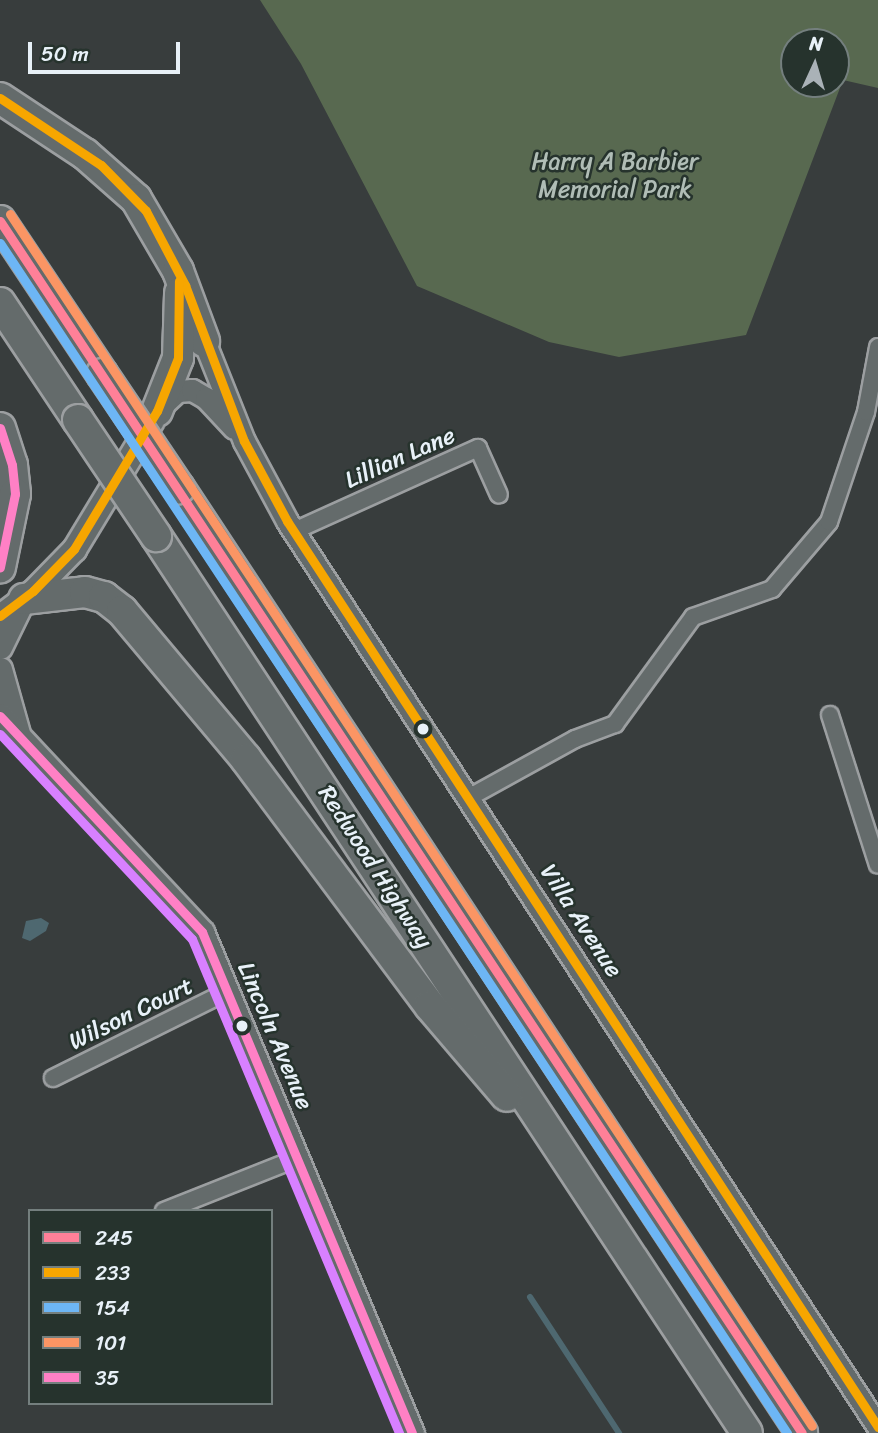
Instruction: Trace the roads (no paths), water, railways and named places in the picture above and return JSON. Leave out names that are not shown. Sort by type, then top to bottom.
[{"type":"highway","points":[[0,98],[69,142],[120,182],[146,211],[178,271],[204,341]]},
{"type":"highway","name":"Redwood Highway","points":[[0,221],[802,1433]]},
{"type":"highway","points":[[157,411],[178,358],[178,271]]},
{"type":"highway","name":"Redwood Highway","points":[[0,303],[747,1433]]},
{"type":"highway","points":[[0,428],[14,480],[0,567]]},
{"type":"highway","points":[[12,607],[85,592],[104,597],[122,611],[283,806],[430,1006],[584,1184]]},
{"type":"main road","name":"Villa Avenue","points":[[0,647],[12,607],[84,537],[157,411]]},
{"type":"main road","points":[[0,668],[20,739]]},
{"type":"main road","name":"Lincoln Avenue","points":[[0,716],[202,932],[412,1433]]},
{"type":"street","name":"Villa Avenue","points":[[204,341],[244,441],[294,531],[470,797],[878,1427]]},
{"type":"street","points":[[470,797],[575,739],[615,724],[693,617],[772,589],[830,522],[866,412],[878,347]]},
{"type":"street","name":"Villa Avenue","points":[[157,411],[170,395],[192,390],[212,404],[244,441]]},
{"type":"street","name":"Lillian Lane","points":[[294,531],[478,448],[499,495]]},
{"type":"street","points":[[830,715],[878,865]]},
{"type":"street","name":"Wilson Court","points":[[53,1077],[228,991]]},
{"type":"street","points":[[169,1209],[298,1158]]},
{"type":"water","points":[[41,918],[49,923],[46,931],[30,941],[22,938],[26,921]]},
{"type":"waterway","points":[[530,1297],[619,1433]]},
{"type":"park label","name":"Harry A Barbier Memorial Park","points":[[615,176]]}]
